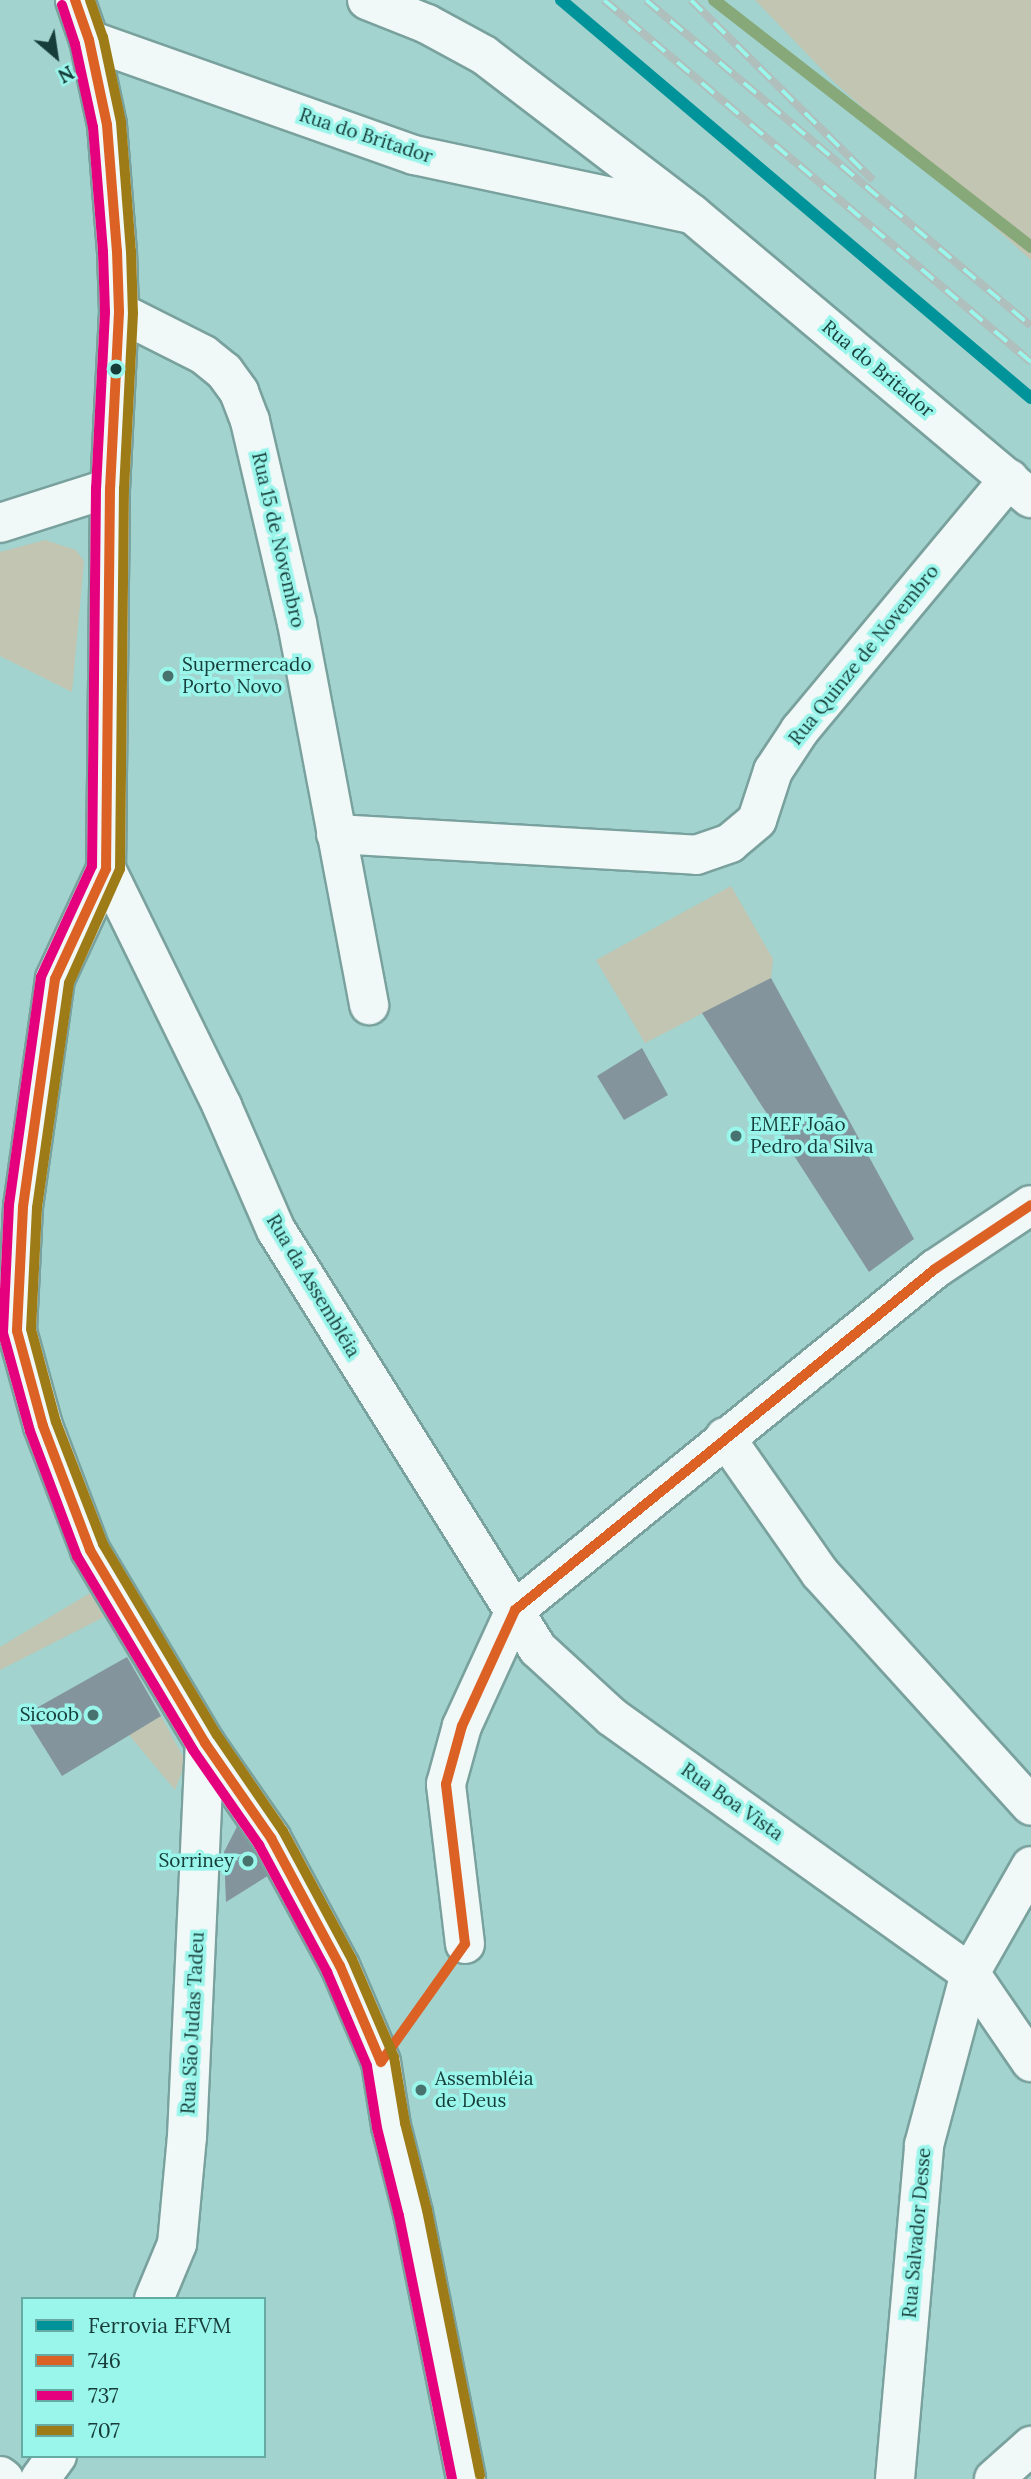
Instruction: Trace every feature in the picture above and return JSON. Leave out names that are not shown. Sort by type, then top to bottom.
[{"type":"street","points":[[75,0],[89,40],[107,125],[119,312],[110,488],[106,869],[55,979],[23,1207],[17,1331],[43,1426],[90,1550],[205,1743],[277,1849],[340,1966],[381,2062],[391,2126],[413,2213],[466,2479]]},
{"type":"street","name":"Rua do Britador","points":[[367,0],[427,24],[484,55],[692,214],[1020,488]]},
{"type":"street","name":"Rua do Britador","points":[[89,40],[414,155],[692,214]]},
{"type":"street","name":"Rua 15 de Novembro","points":[[119,312],[204,355],[224,372],[239,392],[250,421],[297,623],[369,1005]]},
{"type":"street","points":[[0,523],[110,488]]},
{"type":"street","name":"Rua Quinze de Novembro","points":[[336,834],[696,855],[730,843],[757,820],[774,771],[800,730],[1020,488]]},
{"type":"street","name":"Rua da Assembléia","points":[[106,869],[222,1107],[275,1230],[515,1610]]},
{"type":"street","points":[[465,1944],[446,1784],[462,1726],[515,1610],[934,1269],[1031,1205]]},
{"type":"street","points":[[725,1437],[820,1573],[1031,1806]]},
{"type":"street","name":"Rua Boa Vista","points":[[515,1610],[538,1649],[612,1717],[970,1973]]},
{"type":"street","name":"Rua São Judas Tadeu","points":[[155,2297],[177,2244],[185,2164],[205,1743]]},
{"type":"street","name":"Rua Salvador Desse","points":[[895,2479],[924,2145],[970,1973],[1031,1866]]},
{"type":"street","points":[[970,1973],[1031,2060]]},
{"type":"street","points":[[994,2479],[1031,2446]]},
{"type":"street","points":[[40,2479],[56,2458]]},
{"type":"green space","points":[[755,0],[1031,0],[1031,260],[833,81]]},
{"type":"green space","points":[[45,540],[76,550],[84,561],[72,692],[0,656],[0,552]]},
{"type":"green space","points":[[731,886],[773,959],[771,978],[645,1043],[596,960]]},
{"type":"green space","points":[[90,1593],[104,1617],[0,1670],[0,1647]]},
{"type":"green space","points":[[161,1716],[186,1762],[175,1790],[129,1735]]},
{"type":"building","points":[[771,978],[914,1239],[869,1272],[702,1013]]},
{"type":"building","points":[[642,1048],[668,1095],[624,1120],[597,1076]]},
{"type":"building","points":[[127,1657],[161,1716],[62,1776],[24,1715]]},
{"type":"building","name":"Sorriney","points":[[243,1815],[277,1870],[226,1902],[224,1852]]},
{"type":"waterway","points":[[714,0],[1031,247]]},
{"type":"railway","points":[[604,0],[1031,362]]},
{"type":"railway","points":[[646,0],[1031,326]]},
{"type":"railway","points":[[691,0],[873,180]]},
{"type":"rail line","name":"EFVM","points":[[561,0],[1031,398]]},
{"type":"transit line","name":"746","points":[[75,0],[89,40],[107,125],[117,251],[119,312],[110,488],[106,869],[55,979],[23,1207],[17,1331],[43,1426],[90,1550],[205,1743],[271,1838],[340,1966],[381,2062]]},
{"type":"transit line","name":"707","points":[[90,0],[103,37],[121,122],[131,251],[133,313],[124,488],[120,869],[69,983],[37,1208],[31,1329],[56,1422],[103,1544],[217,1735],[283,1831],[352,1959],[394,2057],[405,2123],[427,2210],[480,2476]]},
{"type":"transit line","name":"737","points":[[62,5],[75,44],[93,127],[103,252],[105,312],[96,488],[92,866],[41,977],[9,1205],[3,1333],[30,1431],[77,1556],[193,1750],[259,1845],[327,1972],[367,2066],[377,2128],[399,2216],[452,2479]]},
{"type":"transit line","name":"746","points":[[465,1944],[446,1784],[462,1726],[515,1610],[935,1269],[1031,1205]]},
{"type":"transit line","name":"746","points":[[381,2062],[465,1944]]},
{"type":"place","name":"Supermercado Porto Novo","points":[[168,676]]},
{"type":"place","name":"EMEF João Pedro da Silva","points":[[736,1136]]},
{"type":"place","name":"Sicoob","points":[[93,1715]]},
{"type":"place","name":"Sorriney","points":[[248,1861]]},
{"type":"place","name":"Assembléia de Deus","points":[[421,2090]]}]
